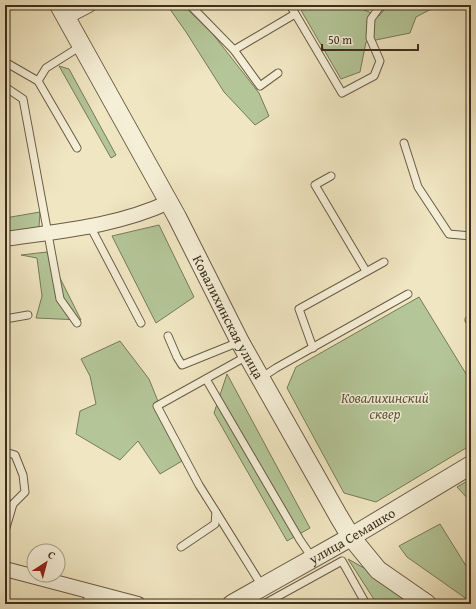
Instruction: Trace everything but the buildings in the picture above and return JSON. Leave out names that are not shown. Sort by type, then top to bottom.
[{"type":"street","points":[[63,11],[89,5]]},
{"type":"street","name":"Ковалихинская улица","points":[[63,11],[169,202],[243,349],[351,537],[378,570],[427,604]]},
{"type":"street","points":[[5,239],[90,226],[150,211],[169,202]]},
{"type":"street","name":"улица Семашко","points":[[232,604],[263,595],[313,559],[471,465]]},
{"type":"street","points":[[5,568],[88,598],[138,604]]},
{"type":"lane","points":[[190,5],[234,50],[260,86],[278,73]]},
{"type":"lane","points":[[290,5],[342,93],[374,76],[380,61],[370,38],[371,19],[381,5]]},
{"type":"lane","points":[[234,50],[295,14]]},
{"type":"lane","points":[[38,81],[46,68],[82,45]]},
{"type":"lane","points":[[5,62],[38,81],[77,148]]},
{"type":"lane","points":[[5,87],[23,99],[60,299],[77,323]]},
{"type":"lane","points":[[404,143],[418,187],[449,234],[471,236]]},
{"type":"lane","points":[[331,176],[315,185],[366,271]]},
{"type":"lane","points":[[90,226],[141,322]]},
{"type":"lane","points":[[313,348],[299,309],[384,262]]},
{"type":"lane","points":[[260,379],[276,368],[408,294]]},
{"type":"lane","points":[[5,319],[28,315]]},
{"type":"lane","points":[[168,336],[182,365],[243,349]]},
{"type":"lane","points":[[243,349],[206,379],[157,406],[199,485],[263,595],[342,561],[366,604]]},
{"type":"lane","points":[[206,379],[300,540],[313,559]]},
{"type":"lane","points":[[5,452],[15,455],[23,475],[25,492],[13,504],[5,531]]},
{"type":"lane","points":[[181,547],[215,524],[216,512]]},
{"type":"green space","points":[[167,5],[183,5],[212,33],[259,93],[269,116],[255,125],[224,92]]},
{"type":"green space","points":[[300,5],[364,5],[364,10],[379,16],[388,5],[439,5],[416,17],[410,33],[366,42],[360,72],[341,79],[302,12]]},
{"type":"green space","points":[[59,66],[69,69],[116,155],[111,158]]},
{"type":"green space","points":[[40,212],[39,228],[5,233],[5,218]]},
{"type":"green space","points":[[159,225],[194,297],[156,323],[112,236]]},
{"type":"green space","points":[[47,252],[81,320],[36,318],[42,296],[37,258],[21,255]]},
{"type":"green space","name":"Ковалихинский сквер","points":[[419,297],[471,382],[471,445],[376,502],[344,493],[287,388],[296,367]]},
{"type":"green space","points":[[120,341],[149,379],[182,461],[160,474],[138,441],[120,460],[76,434],[80,411],[96,404],[90,376],[81,359]]},
{"type":"green space","points":[[227,374],[310,528],[287,541],[214,413]]},
{"type":"green space","points":[[471,479],[471,502],[457,487]]},
{"type":"green space","points":[[440,524],[471,574],[471,602],[407,557],[399,546]]},
{"type":"green space","points":[[348,559],[364,568],[415,604],[377,604]]}]
